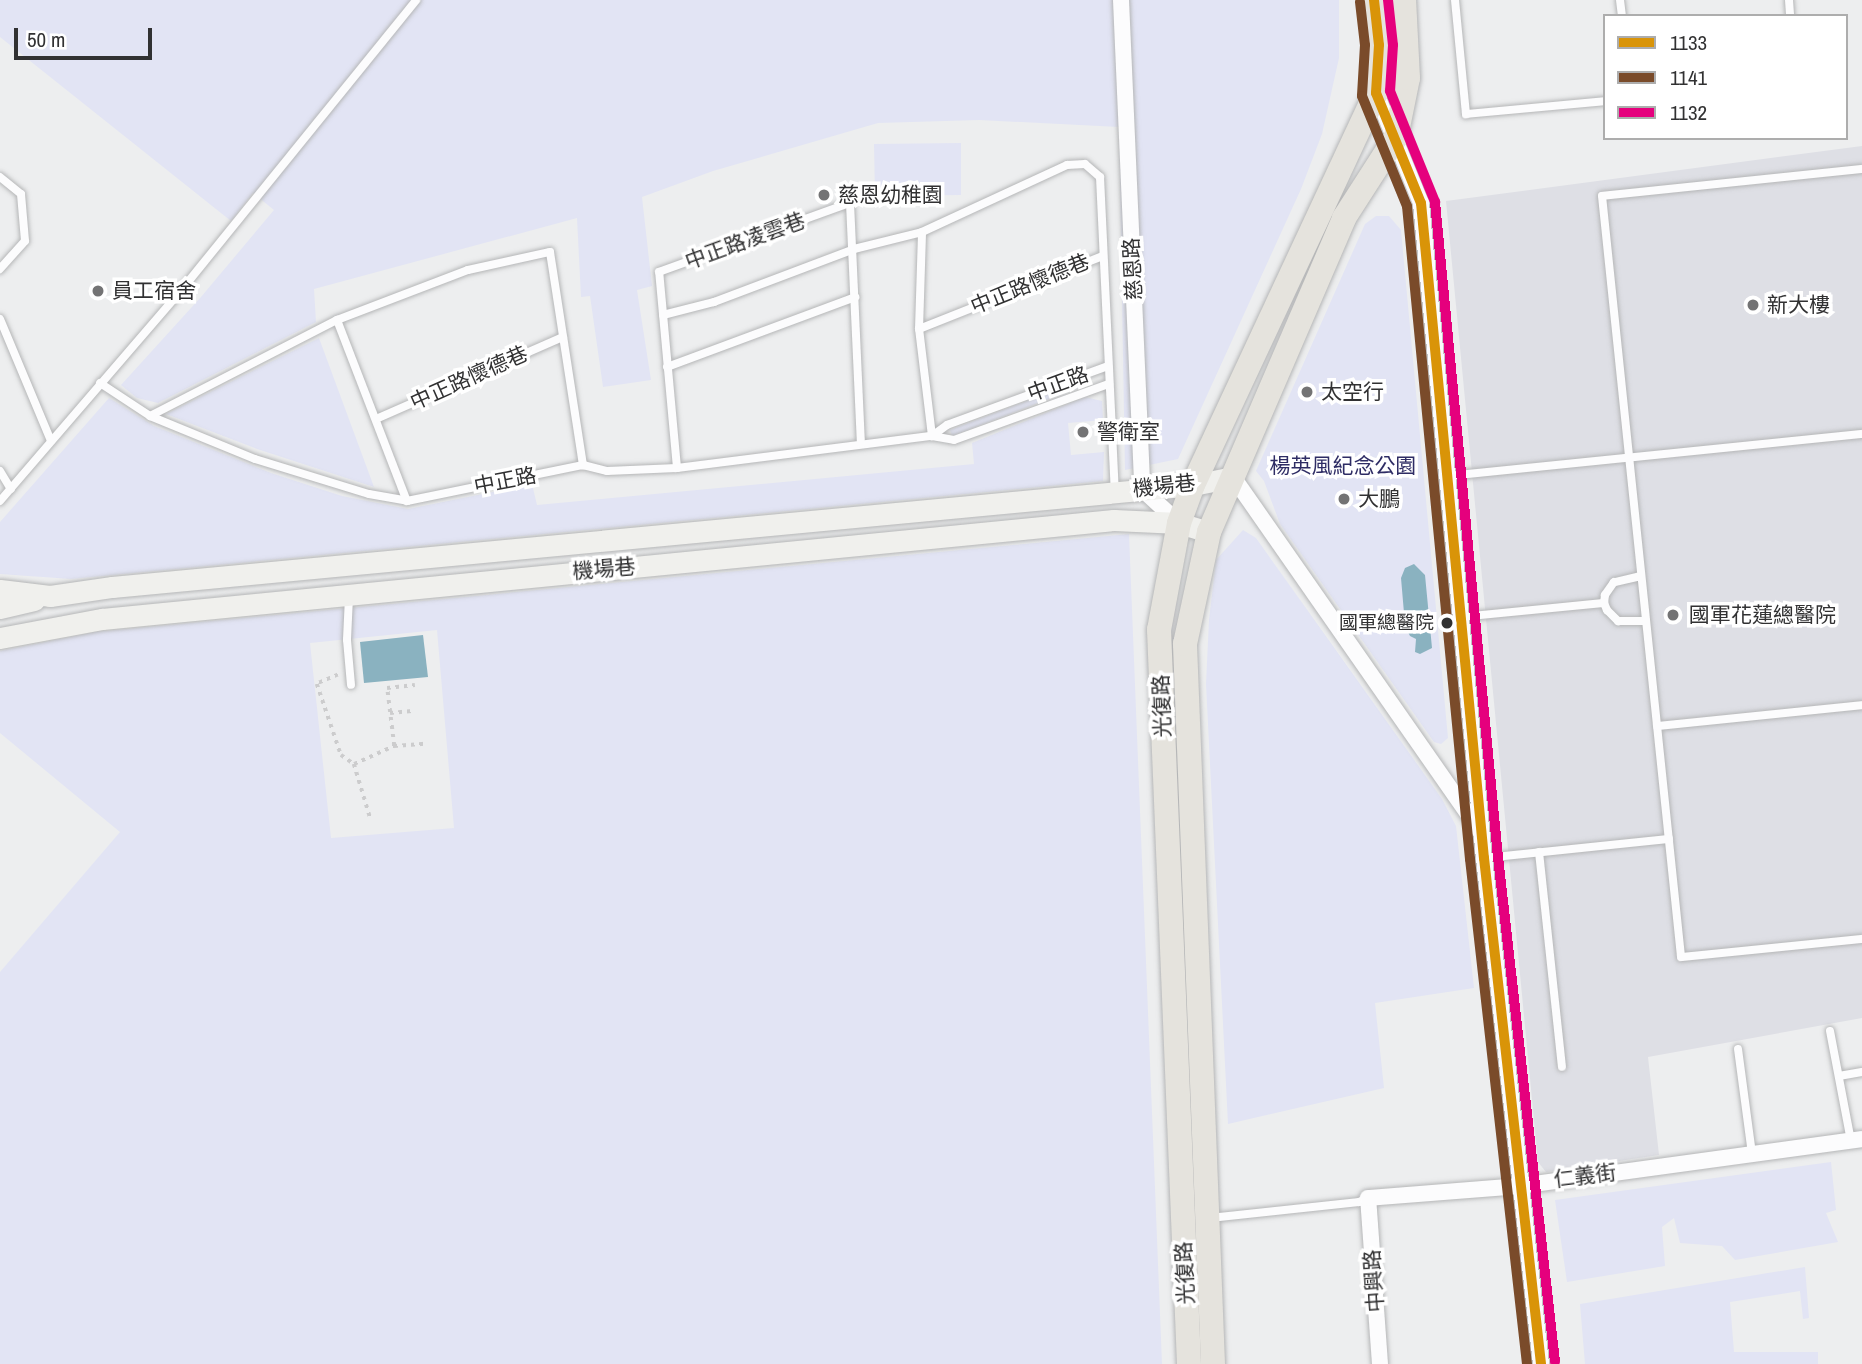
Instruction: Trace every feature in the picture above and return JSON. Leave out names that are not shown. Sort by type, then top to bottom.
[{"type":"main road","points":[[1374,0],[1379,45],[1376,93]]},
{"type":"main road","name":"光復路","points":[[1189,1364],[1194,1218],[1185,644],[1209,532],[1344,218],[1395,137],[1408,78],[1404,0]]},
{"type":"main road","name":"光復路","points":[[1213,1364],[1194,1218],[1159,630],[1179,523],[1193,485],[1376,93]]},
{"type":"street","name":"慈恩路","points":[[1121,0],[1142,489]]},
{"type":"street","points":[[1376,93],[1420,203],[1481,833],[1541,1364]]},
{"type":"street","name":"機場巷","points":[[0,608],[50,596],[112,587],[1193,485],[1233,477]]},
{"type":"street","points":[[1233,477],[1481,833]]},
{"type":"street","points":[[1142,489],[1179,523]]},
{"type":"street","points":[[1014,500],[1017,530]]},
{"type":"street","name":"機場巷","points":[[0,638],[102,619],[1114,520],[1179,523],[1209,532]]},
{"type":"street","name":"機場巷","points":[[0,590],[50,596]]},
{"type":"street","name":"仁義街","points":[[1368,1198],[1519,1186],[1857,1140]]},
{"type":"street","name":"中興路","points":[[1368,1198],[1380,1364]]},
{"type":"lane","points":[[0,501],[179,293],[416,0]]},
{"type":"lane","points":[[1455,0],[1466,114],[1603,101]]},
{"type":"lane","points":[[677,468],[663,315],[714,302],[854,249],[922,232],[1067,165],[1086,164],[1100,177],[1115,491]]},
{"type":"lane","points":[[1862,169],[1602,196],[1681,957],[1862,939]]},
{"type":"lane","points":[[0,177],[21,194],[25,240],[0,268]]},
{"type":"lane","name":"中正路凌雲巷","points":[[663,315],[659,272],[850,202],[854,249]]},
{"type":"lane","points":[[922,232],[919,329],[932,436]]},
{"type":"lane","points":[[854,249],[861,444]]},
{"type":"lane","points":[[150,415],[337,320],[468,270],[550,252],[583,465]]},
{"type":"lane","name":"中正路懷德巷","points":[[919,329],[1102,256]]},
{"type":"lane","points":[[667,368],[855,297]]},
{"type":"lane","points":[[0,319],[51,440]]},
{"type":"lane","points":[[337,320],[407,501]]},
{"type":"lane","name":"中正路懷德巷","points":[[376,419],[563,337]]},
{"type":"lane","name":"中正路","points":[[932,436],[947,425],[1108,366]]},
{"type":"lane","name":"中正路","points":[[100,383],[150,415],[255,459],[369,494],[407,501],[583,465],[607,471],[677,468],[932,436],[954,440],[1109,384]]},
{"type":"lane","points":[[1447,476],[1862,434]]},
{"type":"lane","points":[[0,471],[10,489]]},
{"type":"lane","points":[[1642,576],[1614,582],[1605,595],[1604,603],[1618,621],[1646,621]]},
{"type":"lane","points":[[349,594],[351,685]]},
{"type":"lane","points":[[1460,617],[1604,603]]},
{"type":"lane","points":[[1657,726],[1862,705]]},
{"type":"lane","points":[[1484,858],[1669,839]]},
{"type":"lane","points":[[1539,852],[1562,1067]]},
{"type":"lane","points":[[1830,1031],[1857,1140]]},
{"type":"lane","points":[[1738,1049],[1752,1154]]},
{"type":"lane","points":[[1839,1076],[1862,1072]]},
{"type":"lane","name":"仁義街","points":[[1194,1218],[1359,1202],[1368,1198]]},
{"type":"path","points":[[350,670],[317,684],[341,755],[354,764],[370,817]]},
{"type":"path","points":[[394,746],[387,688],[415,685]]},
{"type":"path","points":[[390,713],[412,711]]},
{"type":"path","points":[[354,764],[394,746],[425,744]]},
{"type":"shaded area","name":"國軍花蓮總醫院","points":[[1862,146],[1862,1018],[1648,1057],[1659,1155],[1546,1172],[1538,1162],[1446,201]]},
{"type":"green space","points":[[0,0],[1339,0],[1339,58],[1322,134],[1301,189],[1178,459],[1125,470],[1119,127],[979,120],[878,123],[713,171],[642,197],[652,286],[637,290],[651,380],[603,387],[590,296],[581,297],[577,218],[314,289],[316,322],[158,403],[137,398],[121,385],[201,297],[274,210],[253,193],[231,221],[0,37]]},
{"type":"green space","points":[[961,143],[961,195],[875,196],[874,144]]},
{"type":"green space","name":"楊英風紀念公園","points":[[1376,216],[1389,216],[1401,230],[1448,738],[1441,744],[1434,742],[1280,524],[1264,481],[1256,471],[1365,224]]},
{"type":"green space","points":[[319,338],[374,487],[257,449],[166,414]]},
{"type":"green space","points":[[1085,379],[1088,384],[952,436],[950,430]]},
{"type":"green space","points":[[1085,397],[1102,401],[1103,420],[1068,423],[1071,455],[1104,452],[1103,481],[71,579],[0,574],[0,522],[109,398],[154,426],[271,473],[342,496],[408,509],[532,484],[537,505],[974,464],[972,443]]},
{"type":"green space","points":[[1243,530],[1256,538],[1442,799],[1456,826],[1474,988],[1375,1003],[1384,1088],[1228,1124],[1206,684],[1209,620],[1216,560]]},
{"type":"green space","points":[[1129,534],[1162,1364],[0,1364],[0,972],[120,832],[0,733],[0,651],[95,632]],"holes":[[[437,630],[454,828],[331,838],[310,643]]]},
{"type":"green space","points":[[1831,1162],[1836,1210],[1826,1213],[1838,1242],[1735,1260],[1722,1246],[1680,1243],[1674,1218],[1662,1227],[1665,1266],[1567,1282],[1555,1200]]},
{"type":"green space","points":[[1805,1267],[1809,1318],[1803,1319],[1800,1291],[1730,1302],[1734,1352],[1818,1352],[1818,1364],[1585,1364],[1580,1304]]},
{"type":"water","points":[[1414,564],[1425,575],[1432,648],[1420,654],[1415,652],[1416,639],[1410,636],[1406,628],[1410,620],[1409,613],[1404,613],[1401,578],[1405,568]]},
{"type":"water","points":[[423,635],[428,677],[364,683],[360,642]]},
{"type":"transit line","name":"1133","points":[[1374,0],[1379,45],[1376,93],[1421,203],[1484,858],[1541,1364]]},
{"type":"transit line","name":"1132","points":[[1388,0],[1393,45],[1390,91],[1435,202],[1498,857],[1555,1362]]},
{"type":"transit line","name":"1141","points":[[1360,2],[1365,45],[1362,96],[1407,206],[1470,859],[1527,1364]]},
{"type":"place","name":"慈恩幼稚園","points":[[824,195]]},
{"type":"place","name":"員工宿舍","points":[[98,291]]},
{"type":"place","name":"新大樓","points":[[1753,305]]},
{"type":"place","name":"太空行","points":[[1307,392]]},
{"type":"place","name":"警衛室","points":[[1083,432]]},
{"type":"place","name":"大鵬","points":[[1344,499]]},
{"type":"place","name":"國軍花蓮總醫院","points":[[1673,615]]},
{"type":"place","name":"國軍總醫院","points":[[1447,623]]}]
